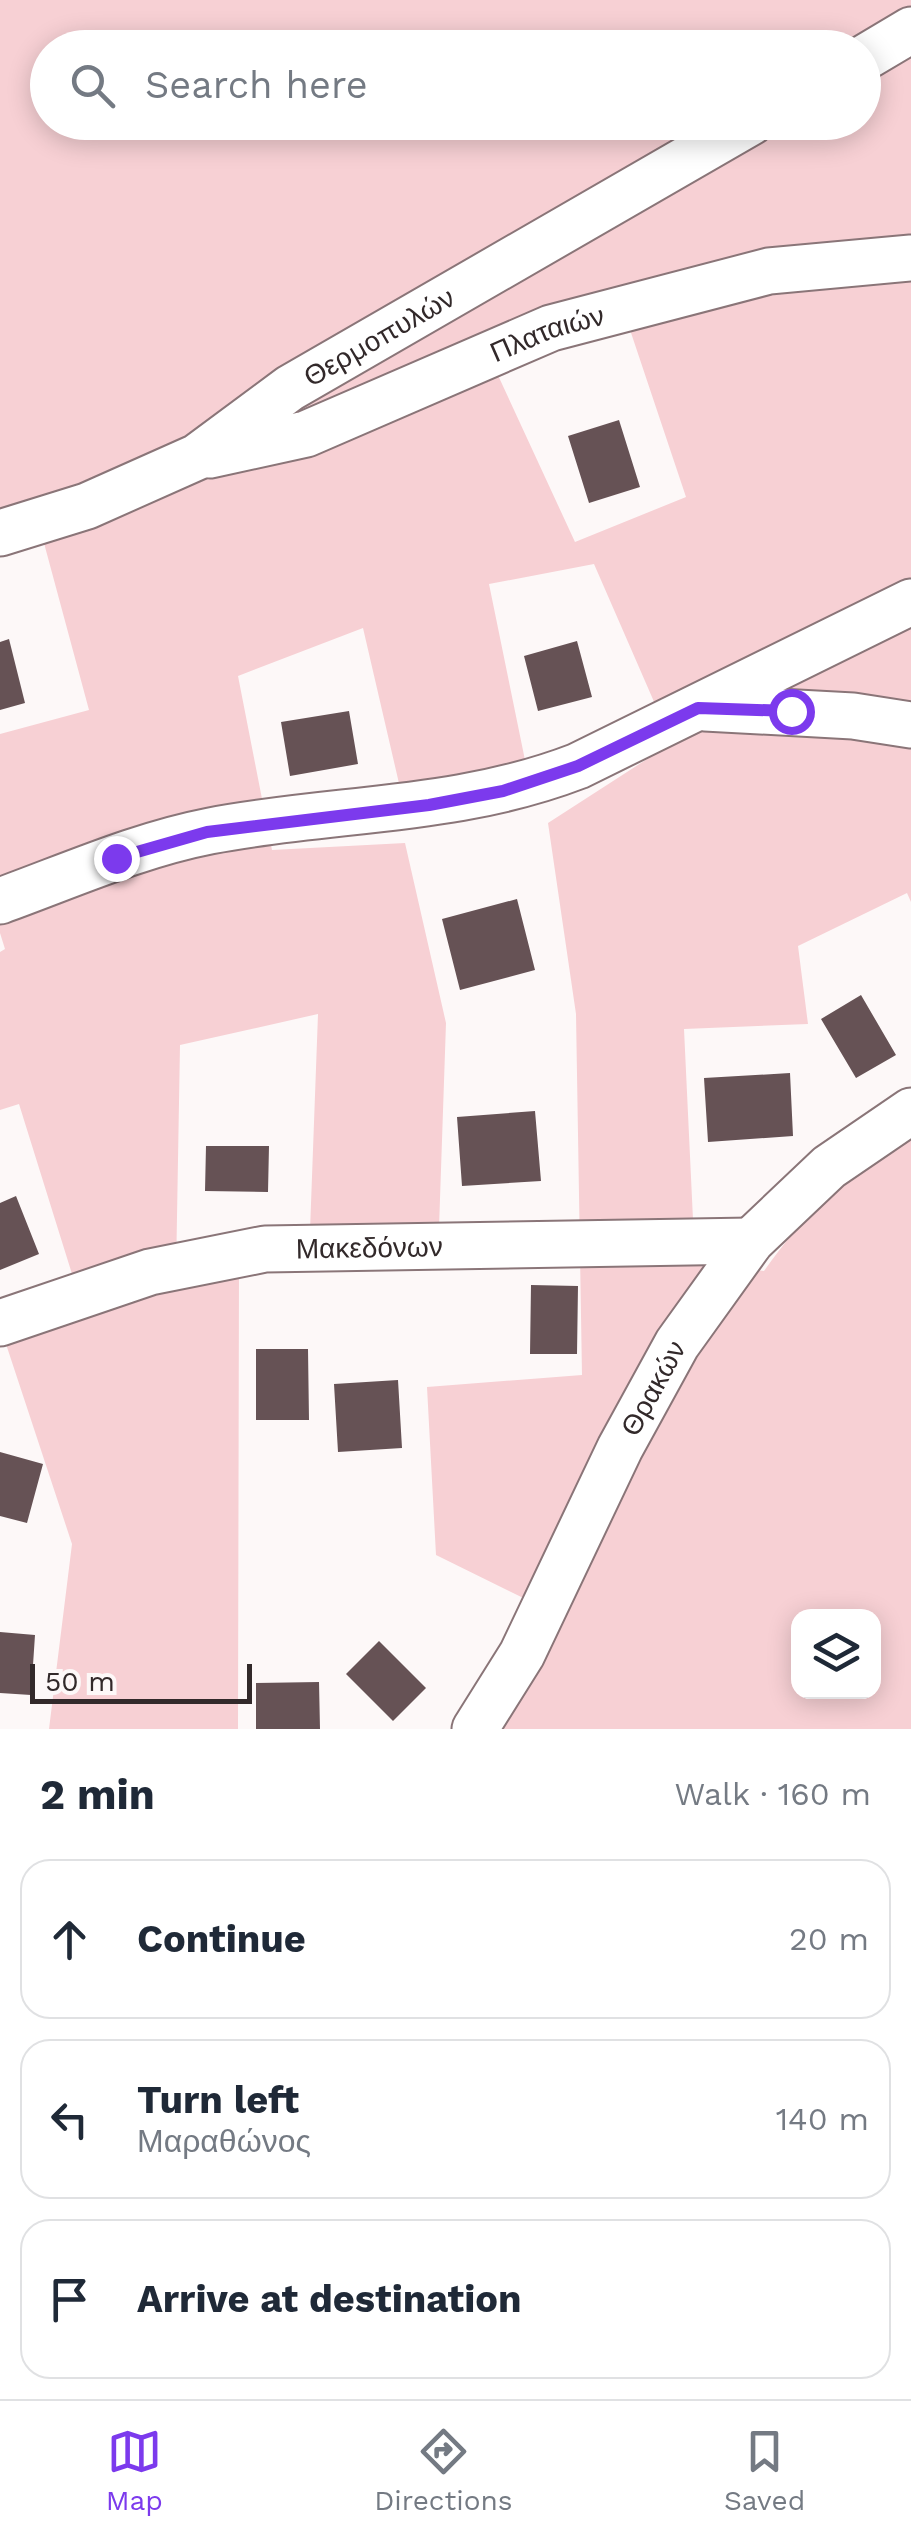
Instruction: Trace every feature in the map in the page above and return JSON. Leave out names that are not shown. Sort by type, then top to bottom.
[{"type":"street","points":[[881,48],[911,30]]},
{"type":"street","name":"Θερμοπυλών","points":[[0,534],[87,506],[197,456],[290,388],[720,140]]},
{"type":"street","name":"Πλαταιών","points":[[197,456],[306,434],[551,328],[770,270],[911,258]]},
{"type":"street","points":[[0,901],[131,853],[207,832],[429,805],[503,791],[578,766],[911,602]]},
{"type":"street","points":[[698,708],[854,716],[911,725]]},
{"type":"street","name":"Θρακών","points":[[474,1729],[522,1654],[620,1448],[678,1344],[751,1241],[829,1167],[911,1111]]},
{"type":"street","name":"Μακεδόνων","points":[[0,1324],[150,1272],[265,1249],[751,1241]]},
{"type":"shaded area","points":[[0,0],[911,0],[911,902],[907,893],[798,946],[808,1024],[684,1029],[695,1262],[764,1271],[830,1192],[911,1128],[911,1729],[503,1729],[562,1617],[436,1555],[427,1387],[582,1375],[576,1014],[548,823],[672,743],[594,564],[489,584],[526,765],[401,792],[363,628],[238,676],[272,850],[405,843],[446,1023],[439,1228],[310,1231],[318,1014],[180,1045],[176,1274],[239,1268],[238,1729],[49,1729],[72,1544],[4,1338],[82,1306],[19,1104],[0,1110],[0,952],[5,949],[0,933],[0,734],[89,710],[34,506],[0,516]],"holes":[[[617,291],[686,497],[575,542],[484,345]]]},
{"type":"building","points":[[619,420],[640,487],[589,503],[568,436]]},
{"type":"building","points":[[9,639],[25,703],[0,710],[0,642]]},
{"type":"building","points":[[577,641],[592,697],[538,711],[524,656]]},
{"type":"building","points":[[349,711],[358,764],[290,776],[281,722]]},
{"type":"building","points":[[517,899],[535,970],[460,990],[442,919]]},
{"type":"building","points":[[861,995],[896,1055],[856,1078],[821,1019]]},
{"type":"building","points":[[790,1073],[793,1136],[708,1142],[704,1078]]},
{"type":"building","points":[[535,1111],[541,1181],[462,1186],[457,1117]]},
{"type":"building","points":[[206,1146],[269,1146],[268,1192],[205,1191]]},
{"type":"building","points":[[16,1196],[39,1254],[0,1270],[0,1203]]},
{"type":"building","points":[[531,1285],[578,1286],[577,1354],[530,1354]]},
{"type":"building","points":[[256,1349],[308,1349],[309,1420],[256,1420]]},
{"type":"building","points":[[398,1380],[402,1448],[338,1452],[334,1384]]},
{"type":"building","points":[[0,1452],[43,1464],[27,1523],[0,1516]]},
{"type":"building","points":[[0,1632],[35,1635],[31,1695],[0,1693]]},
{"type":"building","points":[[379,1641],[426,1688],[393,1721],[346,1674]]},
{"type":"building","points":[[319,1682],[320,1729],[256,1729],[256,1683]]},
{"type":"route","points":[[116,858],[180,838],[239,826],[429,805],[503,791],[578,766],[698,708],[791,711]]}]
